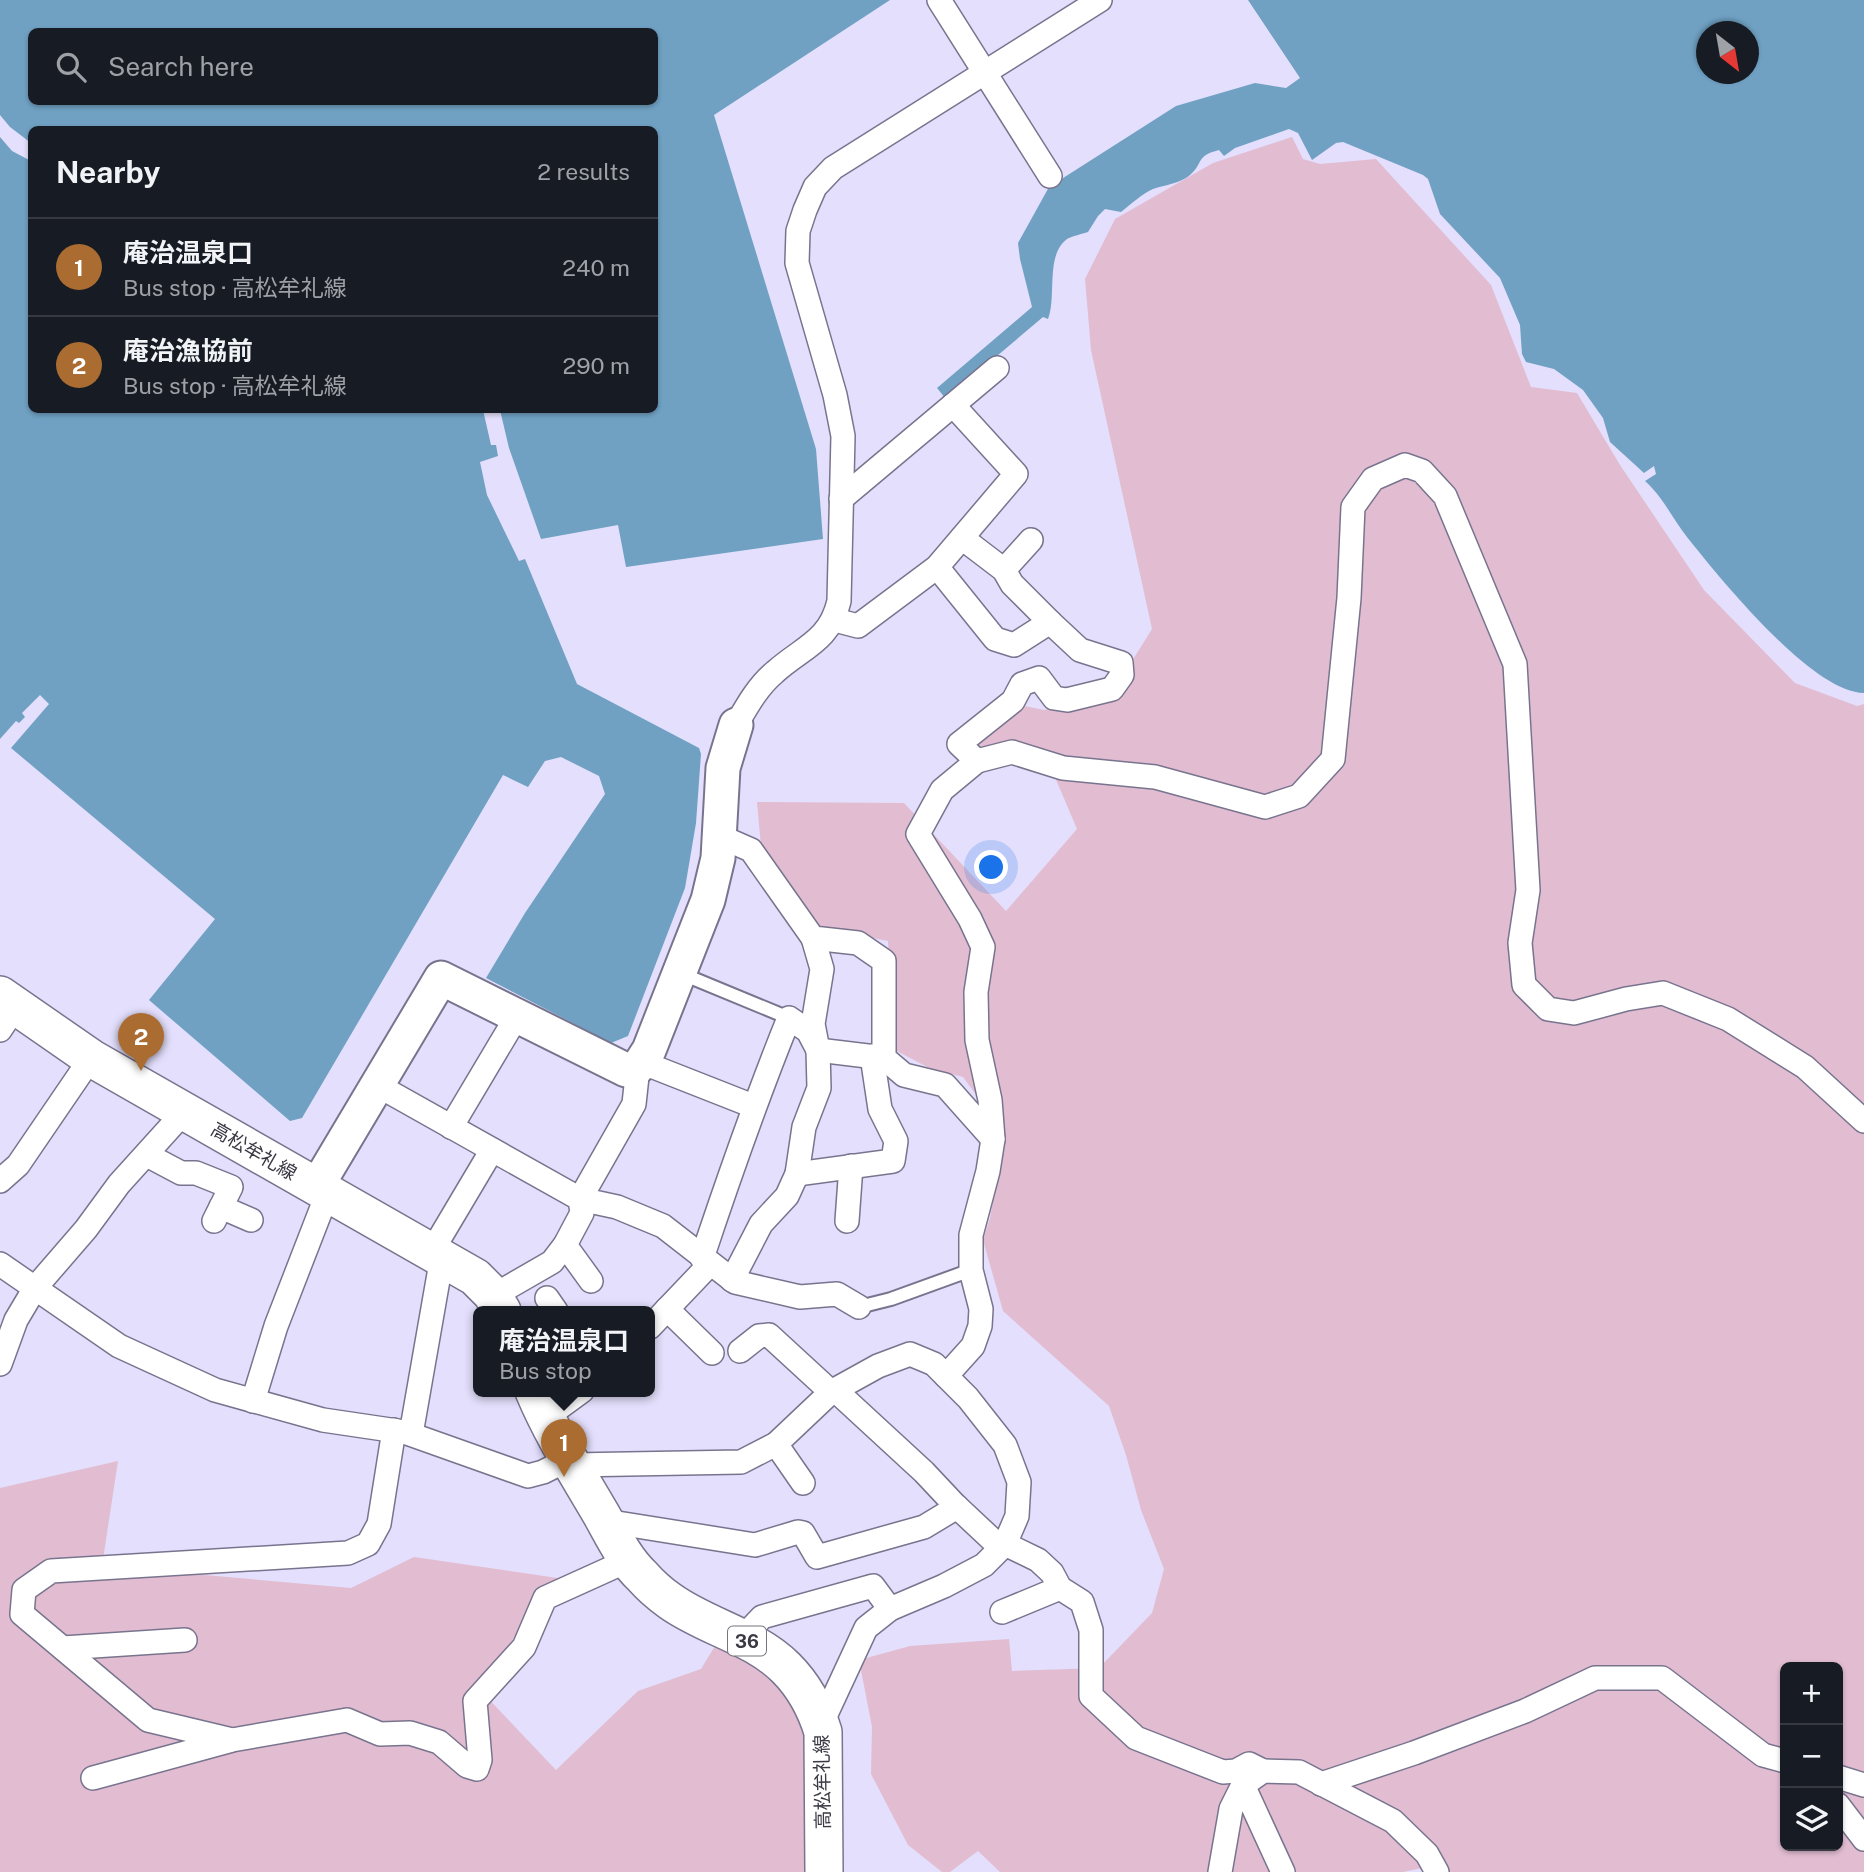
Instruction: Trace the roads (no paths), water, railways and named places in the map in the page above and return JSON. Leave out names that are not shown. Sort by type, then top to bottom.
[{"type":"main road","name":"高松牟礼線","points":[[5,1011],[437,1254],[475,1277],[498,1303]]},
{"type":"main road","name":"高松牟礼線","points":[[540,1404],[570,1462],[640,1574],[671,1602],[756,1646],[785,1667],[800,1684],[823,1732],[824,1872]]},
{"type":"street","points":[[939,0],[1050,176]]},
{"type":"street","points":[[498,1303],[552,1262],[565,1245],[582,1213],[580,1199],[634,1104],[639,1064],[649,1050],[708,900],[718,858],[723,768],[736,725],[753,698],[774,673],[820,639],[835,620],[839,601],[843,436],[835,395],[797,263],[798,231],[815,187],[834,168],[1100,0]]},
{"type":"street","points":[[841,499],[997,368]]},
{"type":"street","points":[[835,620],[858,626],[937,567],[1016,474],[953,405]]},
{"type":"street","points":[[946,1376],[973,1346],[980,1326],[981,1308],[971,1270],[971,1236],[988,1171],[993,1139],[978,1041],[976,992],[983,947],[970,919],[918,834],[942,790],[977,761],[1012,752],[1063,768],[1155,777],[1265,807],[1300,796],[1333,759],[1348,611],[1353,508],[1373,479],[1405,465],[1422,471],[1444,496],[1515,664],[1528,890],[1520,943],[1524,985],[1548,1009],[1574,1013],[1626,999],[1663,993],[1728,1019],[1805,1067],[1864,1121]]},
{"type":"street","points":[[962,538],[1004,570],[1012,584],[1080,650],[1121,663],[1122,675],[1112,689],[1067,700],[1054,698],[1039,678],[1022,684],[1013,701],[959,744],[977,761]]},
{"type":"street","points":[[1004,570],[1031,540]]},
{"type":"street","points":[[937,567],[995,639],[1014,645],[1050,622]]},
{"type":"street","points":[[719,836],[751,850],[813,938],[822,969],[813,1024],[818,1050],[819,1088],[804,1127],[797,1174],[787,1196],[761,1224],[732,1280]]},
{"type":"street","points":[[797,1174],[893,1161],[896,1141],[880,1109],[878,1057],[884,961],[858,943],[813,938]]},
{"type":"street","points":[[253,1401],[323,1189],[377,1085],[441,978],[626,1070],[639,1064],[753,1107]]},
{"type":"street","points":[[451,1126],[517,1016]]},
{"type":"street","points":[[655,1322],[706,1261],[753,1107],[789,1018],[808,1031],[818,1050]]},
{"type":"street","points":[[818,1050],[878,1057],[904,1074],[945,1085],[993,1139]]},
{"type":"street","points":[[0,1181],[18,1165],[91,1058]]},
{"type":"street","points":[[377,1085],[580,1199],[617,1207],[663,1226],[732,1280],[800,1297],[837,1294],[859,1307]]},
{"type":"street","points":[[0,1364],[16,1320],[35,1288],[86,1229],[119,1184],[185,1111]]},
{"type":"street","points":[[232,1740],[148,1720],[22,1614],[24,1590],[51,1571],[348,1553],[368,1544],[379,1524],[402,1432],[437,1254],[492,1150]]},
{"type":"street","points":[[147,1155],[181,1173],[196,1173],[231,1187],[218,1214],[251,1220]]},
{"type":"street","points":[[847,1221],[851,1166]]},
{"type":"street","points":[[565,1245],[591,1280]]},
{"type":"street","points":[[0,1264],[119,1346],[215,1390],[323,1420],[402,1432],[528,1476],[570,1462],[741,1462],[776,1444],[833,1391],[878,1366],[910,1354],[934,1364],[968,1398],[1005,1445],[1019,1482],[1017,1516],[1003,1546],[984,1565],[890,1609],[866,1628],[827,1712],[818,1718]]},
{"type":"street","points":[[667,1309],[712,1353]]},
{"type":"street","points":[[740,1351],[759,1336],[769,1335],[924,1472],[957,1507],[1003,1546],[1038,1560],[1052,1573],[1060,1588],[1082,1601],[1091,1630],[1091,1696],[1136,1738],[1223,1772],[1236,1771],[1249,1764],[1263,1771],[1299,1772],[1393,1821],[1427,1854],[1437,1872]]},
{"type":"street","points":[[540,1404],[563,1397]]},
{"type":"street","points":[[776,1444],[803,1483]]},
{"type":"street","points":[[605,1521],[755,1545],[798,1532],[803,1533],[817,1557],[924,1527],[957,1507]]},
{"type":"street","points":[[93,1778],[232,1740],[347,1720],[380,1734],[410,1733],[439,1742],[467,1766],[477,1769],[480,1760],[475,1701],[524,1647],[545,1598],[629,1560]]},
{"type":"street","points":[[741,1639],[762,1616],[873,1586],[890,1609]]},
{"type":"street","points":[[1002,1612],[1060,1588]]},
{"type":"street","points":[[63,1648],[184,1640]]},
{"type":"street","points":[[1321,1784],[1414,1753],[1525,1711],[1595,1678],[1662,1678],[1763,1755],[1780,1760]]},
{"type":"street","points":[[1220,1872],[1231,1809],[1243,1785],[1263,1771]]},
{"type":"street","points":[[1843,1779],[1864,1785]]},
{"type":"street","points":[[1243,1785],[1283,1872]]},
{"type":"street","points":[[1843,1812],[1864,1839]]},
{"type":"lane","points":[[679,973],[789,1018]]},
{"type":"lane","points":[[859,1307],[891,1299],[971,1270]]},
{"type":"water","points":[[0,0],[890,0],[714,115],[816,449],[823,539],[626,567],[618,525],[541,539],[509,448],[501,413],[658,413],[658,126],[28,126],[28,413],[484,413],[491,445],[496,445],[498,456],[480,462],[487,495],[519,561],[525,559],[577,684],[699,748],[701,754],[696,823],[685,888],[628,1036],[611,1043],[486,978],[525,913],[605,794],[599,776],[561,757],[545,761],[528,787],[503,775],[302,1118],[290,1121],[149,1000],[215,919],[11,748],[49,704],[40,695],[22,713],[25,717],[19,723],[16,721],[0,739]]},
{"type":"water","points":[[1248,0],[1864,0],[1864,693],[1843,688],[1819,674],[1768,630],[1702,555],[1645,481],[1656,474],[1654,466],[1644,473],[1610,442],[1603,418],[1583,390],[1554,369],[1526,362],[1522,354],[1520,325],[1500,278],[1440,214],[1428,179],[1343,142],[1336,143],[1312,160],[1298,133],[1289,129],[1235,148],[1224,156],[1219,150],[1211,152],[1182,180],[1149,191],[1121,212],[1105,209],[1088,232],[1067,239],[1060,246],[1054,266],[1048,319],[1043,317],[946,399],[937,388],[1032,307],[1018,243],[1049,187],[1176,106],[1255,83],[1286,88],[1300,78]]},
{"type":"place","name":"庵治漁協前","points":[[141,1071]]},
{"type":"place","name":"庵治温泉口","points":[[564,1477]]}]
